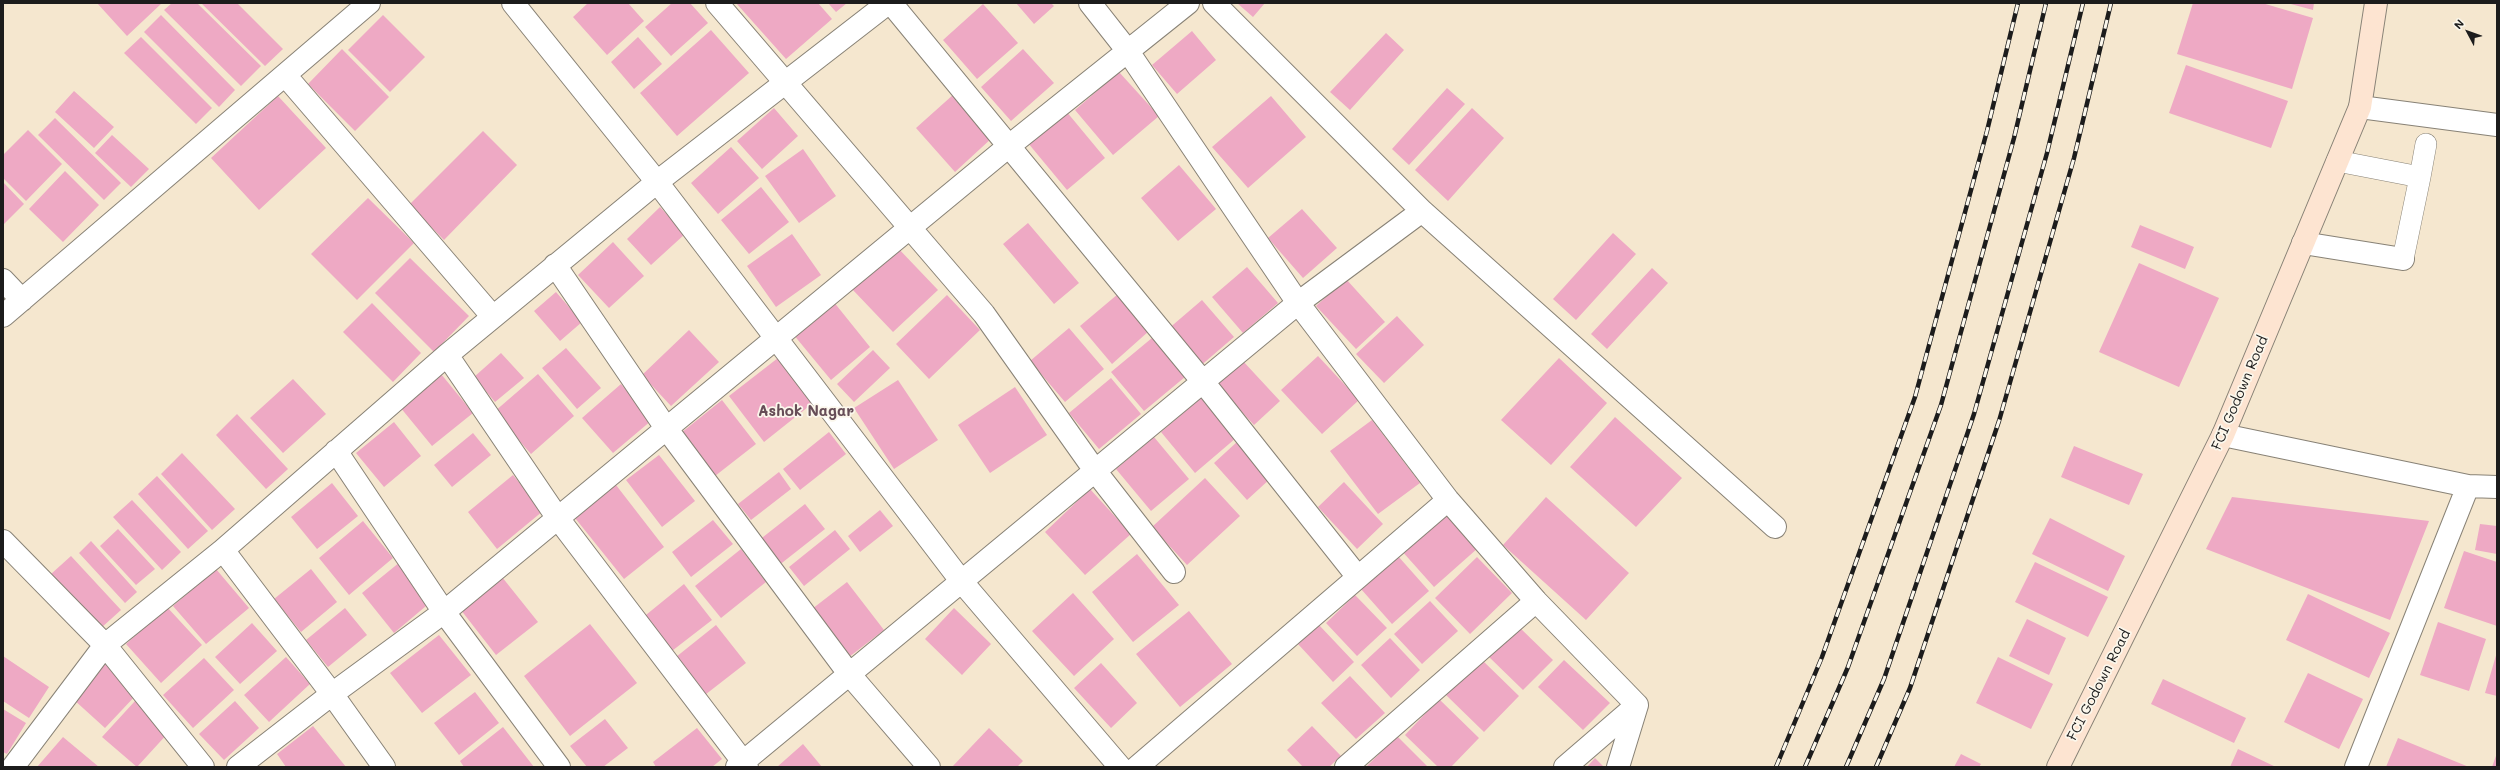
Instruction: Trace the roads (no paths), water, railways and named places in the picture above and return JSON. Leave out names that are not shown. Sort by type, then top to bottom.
[{"type":"street","points":[[3,316],[369,3]]},
{"type":"street","points":[[513,3],[657,182],[962,582],[1120,767]]},
{"type":"street","points":[[717,3],[984,314],[1096,472],[1174,572]]},
{"type":"street","points":[[14,767],[105,645],[223,550],[336,451],[555,265],[657,182],[888,3]]},
{"type":"street","points":[[891,3],[1204,383],[1357,576]]},
{"type":"street","points":[[1090,3],[1127,50],[1298,303],[1448,500],[1536,601],[1636,705]]},
{"type":"street","points":[[238,767],[332,694],[444,612],[557,517],[1009,146],[1127,50],[1188,3]]},
{"type":"street","points":[[1214,3],[1422,211],[1775,527]]},
{"type":"street","name":"FCI Godown Road","points":[[2058,767],[2223,435],[2303,243],[2360,106],[2376,3]]},
{"type":"street","points":[[285,75],[493,317]]},
{"type":"street","points":[[2360,106],[2497,125]]},
{"type":"street","points":[[448,355],[557,517],[743,765],[850,674],[1204,383],[1298,303],[1422,211]]},
{"type":"street","points":[[2303,243],[2402,258]]},
{"type":"street","points":[[555,265],[666,428],[850,674],[929,767]]},
{"type":"street","points":[[3,280],[22,300]]},
{"type":"street","points":[[2223,435],[2468,486],[2497,487]]},
{"type":"street","points":[[336,451],[444,612],[558,767]]},
{"type":"street","points":[[2356,767],[2468,486]]},
{"type":"street","points":[[1137,767],[1357,576],[1448,500]]},
{"type":"street","points":[[3,541],[105,645],[203,767]]},
{"type":"street","points":[[223,550],[332,694],[384,767]]},
{"type":"street","points":[[1346,767],[1536,601]]},
{"type":"street","points":[[1565,767],[1636,705]]},
{"type":"street","points":[[1618,767],[1636,705]]},
{"type":"lane","points":[[2402,258],[2426,144]]},
{"type":"lane","points":[[2337,161],[2420,177]]},
{"type":"railway","points":[[1776,767],[1822,657],[1915,397],[1987,131],[2018,3]]},
{"type":"railway","points":[[1805,767],[1848,667],[1941,405],[2014,138],[2046,3]]},
{"type":"railway","points":[[1846,767],[1884,679],[1974,414],[2047,153],[2083,3]]},
{"type":"railway","points":[[1876,767],[1910,688],[1999,421],[2074,158],[2111,3]]},
{"type":"district","name":"Ashok Nagar","points":[[806,411]]}]
